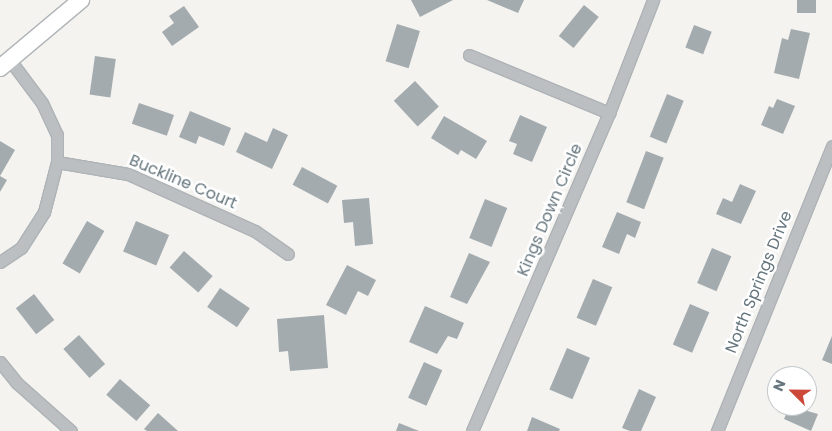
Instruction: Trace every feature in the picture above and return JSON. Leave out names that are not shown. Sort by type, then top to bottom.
[{"type":"street","points":[[0,262],[20,248],[44,212],[57,162],[57,135],[42,103],[5,64],[82,0]]},
{"type":"street","name":"Kings Down Circle","points":[[472,431],[609,112],[653,0]]},
{"type":"street","points":[[469,55],[609,112]]},
{"type":"street","name":"North Springs Drive","points":[[717,431],[832,146]]},
{"type":"street","name":"Buckline Court","points":[[57,162],[128,174],[255,231],[288,254]]},
{"type":"street","points":[[0,362],[17,383],[71,431]]},
{"type":"building","points":[[411,0],[453,0],[420,17]]},
{"type":"building","points":[[487,0],[524,0],[518,13]]},
{"type":"building","points":[[797,0],[816,0],[816,13],[797,13]]},
{"type":"building","points":[[584,5],[599,17],[574,48],[559,36]]},
{"type":"building","points":[[184,6],[199,27],[172,46],[162,32],[174,23],[169,16]]},
{"type":"building","points":[[397,24],[420,31],[409,68],[386,61]]},
{"type":"building","points":[[694,25],[712,32],[703,54],[685,47]]},
{"type":"building","points":[[791,29],[810,33],[799,79],[774,73],[782,38],[788,40]]},
{"type":"building","points":[[95,56],[116,59],[110,98],[90,95]]},
{"type":"building","points":[[415,81],[439,107],[418,126],[394,101]]},
{"type":"building","points":[[667,94],[684,101],[666,143],[650,137]]},
{"type":"building","points":[[777,99],[795,106],[783,134],[761,125],[769,106],[773,108]]},
{"type":"building","points":[[139,103],[174,115],[167,136],[132,124]]},
{"type":"building","points":[[190,111],[231,128],[224,146],[199,136],[196,144],[179,137]]},
{"type":"building","points":[[520,115],[547,127],[532,162],[513,154],[517,144],[509,141]]},
{"type":"building","points":[[444,116],[487,141],[476,159],[461,150],[458,155],[431,138]]},
{"type":"building","points":[[273,128],[288,135],[272,169],[236,152],[245,132],[267,142]]},
{"type":"building","points":[[0,141],[15,150],[0,176]]},
{"type":"building","points":[[646,151],[664,158],[644,209],[626,202]]},
{"type":"building","points":[[302,167],[337,186],[328,203],[293,185]]},
{"type":"building","points":[[0,176],[7,180],[0,192]]},
{"type":"building","points":[[740,184],[756,191],[741,224],[716,214],[723,198],[732,202]]},
{"type":"building","points":[[369,198],[373,244],[355,246],[353,222],[344,223],[342,200]]},
{"type":"building","points":[[485,199],[507,208],[492,247],[469,238]]},
{"type":"building","points":[[617,212],[641,222],[635,238],[627,234],[619,254],[602,247]]},
{"type":"building","points":[[87,221],[104,231],[80,273],[63,263]]},
{"type":"building","points":[[136,221],[169,235],[156,265],[123,251]]},
{"type":"building","points":[[712,248],[731,256],[716,291],[697,283]]},
{"type":"building","points":[[184,251],[213,276],[198,293],[170,268]]},
{"type":"building","points":[[469,253],[490,262],[467,304],[450,297]]},
{"type":"building","points":[[347,265],[376,280],[368,296],[358,291],[346,315],[326,305]]},
{"type":"building","points":[[593,279],[612,287],[596,326],[577,318]]},
{"type":"building","points":[[220,288],[250,308],[237,327],[207,307]]},
{"type":"building","points":[[34,294],[54,320],[36,334],[16,308]]},
{"type":"building","points":[[690,304],[709,312],[692,353],[673,345]]},
{"type":"building","points":[[425,306],[464,323],[457,339],[448,336],[437,354],[409,342]]},
{"type":"building","points":[[324,315],[328,368],[290,371],[288,351],[279,352],[277,319]]},
{"type":"building","points":[[79,335],[105,364],[89,378],[63,349]]},
{"type":"building","points":[[832,336],[832,364],[822,360]]},
{"type":"building","points":[[567,348],[590,358],[572,399],[549,389]]},
{"type":"building","points":[[424,362],[442,370],[426,406],[408,398]]},
{"type":"building","points":[[120,379],[150,405],[136,421],[106,395]]},
{"type":"building","points":[[639,389],[656,397],[641,431],[630,431],[622,428]]},
{"type":"building","points":[[158,413],[178,431],[147,431],[144,429]]},
{"type":"building","points":[[818,414],[811,431],[784,419],[785,416],[817,416]]},
{"type":"building","points":[[532,417],[560,429],[559,431],[527,431]]},
{"type":"building","points":[[399,423],[419,431],[396,431]]}]
